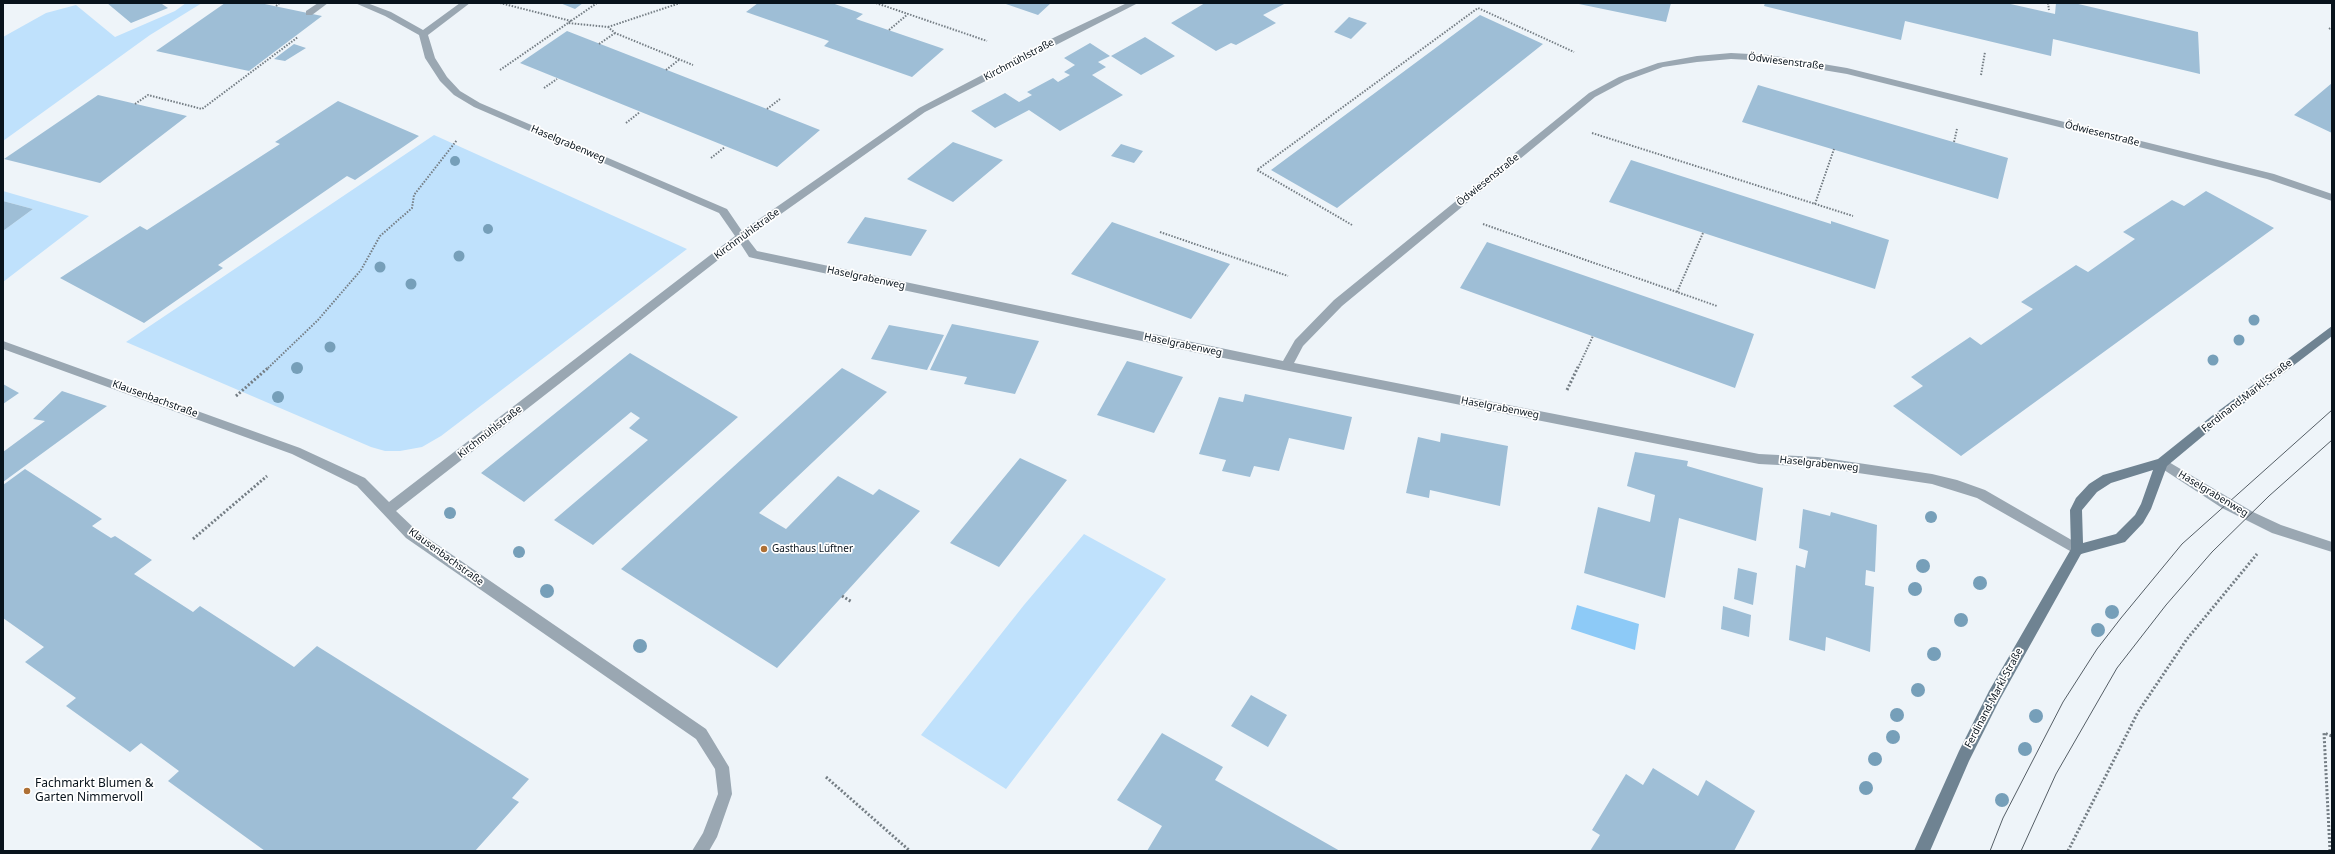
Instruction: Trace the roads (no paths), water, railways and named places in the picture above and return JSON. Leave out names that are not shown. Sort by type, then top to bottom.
[{"type":"street","points":[[309,13],[324,3]]},
{"type":"street","points":[[359,3],[388,14],[423,34],[466,3]]},
{"type":"street","name":"Kirchmühlstraße","points":[[388,510],[741,237],[922,110],[1054,41],[1134,3]]},
{"type":"street","name":"Haselgrabenweg","points":[[423,34],[430,58],[443,79],[457,93],[477,105],[723,212],[753,254],[1198,349],[1287,365],[1759,458],[1818,462],[1932,479],[1957,485],[1996,502],[2077,550]]},
{"type":"street","name":"Ödwiesenstraße","points":[[1287,365],[1299,343],[1338,303],[1592,95],[1622,79],[1661,65],[1697,59],[1731,56],[1769,58],[1847,71],[2270,176],[2332,198]]},
{"type":"street","name":"Ferdinand-Markl-Straße","points":[[1922,851],[1964,756],[2021,646],[2077,550],[2076,510],[2080,502],[2093,488],[2107,479],[2162,463],[2217,418],[2332,330]]},
{"type":"street","name":"Klausenbachstraße","points":[[3,345],[302,454],[361,482],[411,534],[701,734],[722,767],[725,794],[709,837],[700,851]]},
{"type":"street","points":[[2077,550],[2120,538],[2139,519],[2147,505],[2162,463]]},
{"type":"street","name":"Haselgrabenweg","points":[[2162,463],[2226,504],[2249,516],[2277,528],[2332,547]]},
{"type":"water","points":[[1577,605],[1639,624],[1635,650],[1571,629]]},
{"type":"tram line","points":[[1990,851],[2003,818],[2063,702],[2097,649],[2121,618],[2182,544],[2332,410]]},
{"type":"tram line","points":[[2021,851],[2056,774],[2117,668],[2166,605],[2212,552],[2269,496],[2332,440]]},
{"type":"place","name":"Gasthaus Lüftner","points":[[764,549]]},
{"type":"place","name":"Fachmarkt Blumen & Garten Nimmervoll","points":[[27,791]]}]
